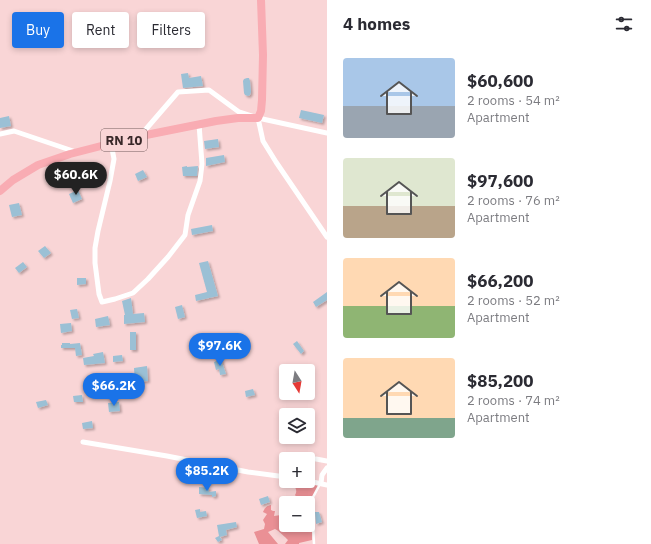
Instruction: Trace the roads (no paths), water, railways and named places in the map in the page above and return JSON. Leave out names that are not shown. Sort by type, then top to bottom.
[{"type":"main road","points":[[258,118],[261,111],[264,55],[261,0]]},
{"type":"main road","name":"RN 10","points":[[0,191],[13,180],[38,165],[77,152],[140,136],[199,124],[231,119],[258,118]]},
{"type":"street","points":[[140,136],[178,92],[210,90],[239,112],[258,118],[327,133]]},
{"type":"street","points":[[258,118],[263,141],[327,237]]},
{"type":"street","points":[[111,143],[114,159],[95,248],[95,263],[99,294],[102,302],[134,292],[168,257],[185,235],[188,214],[200,181],[202,164],[199,124]]},
{"type":"street","points":[[0,134],[14,131],[77,152]]},
{"type":"street","points":[[83,442],[167,456],[248,472],[279,476]]},
{"type":"street","points":[[316,458],[327,461]]},
{"type":"street","points":[[321,483],[322,475],[327,468]]},
{"type":"street","points":[[315,482],[327,485]]},
{"type":"lane","points":[[314,544],[312,499],[321,483]]}]
